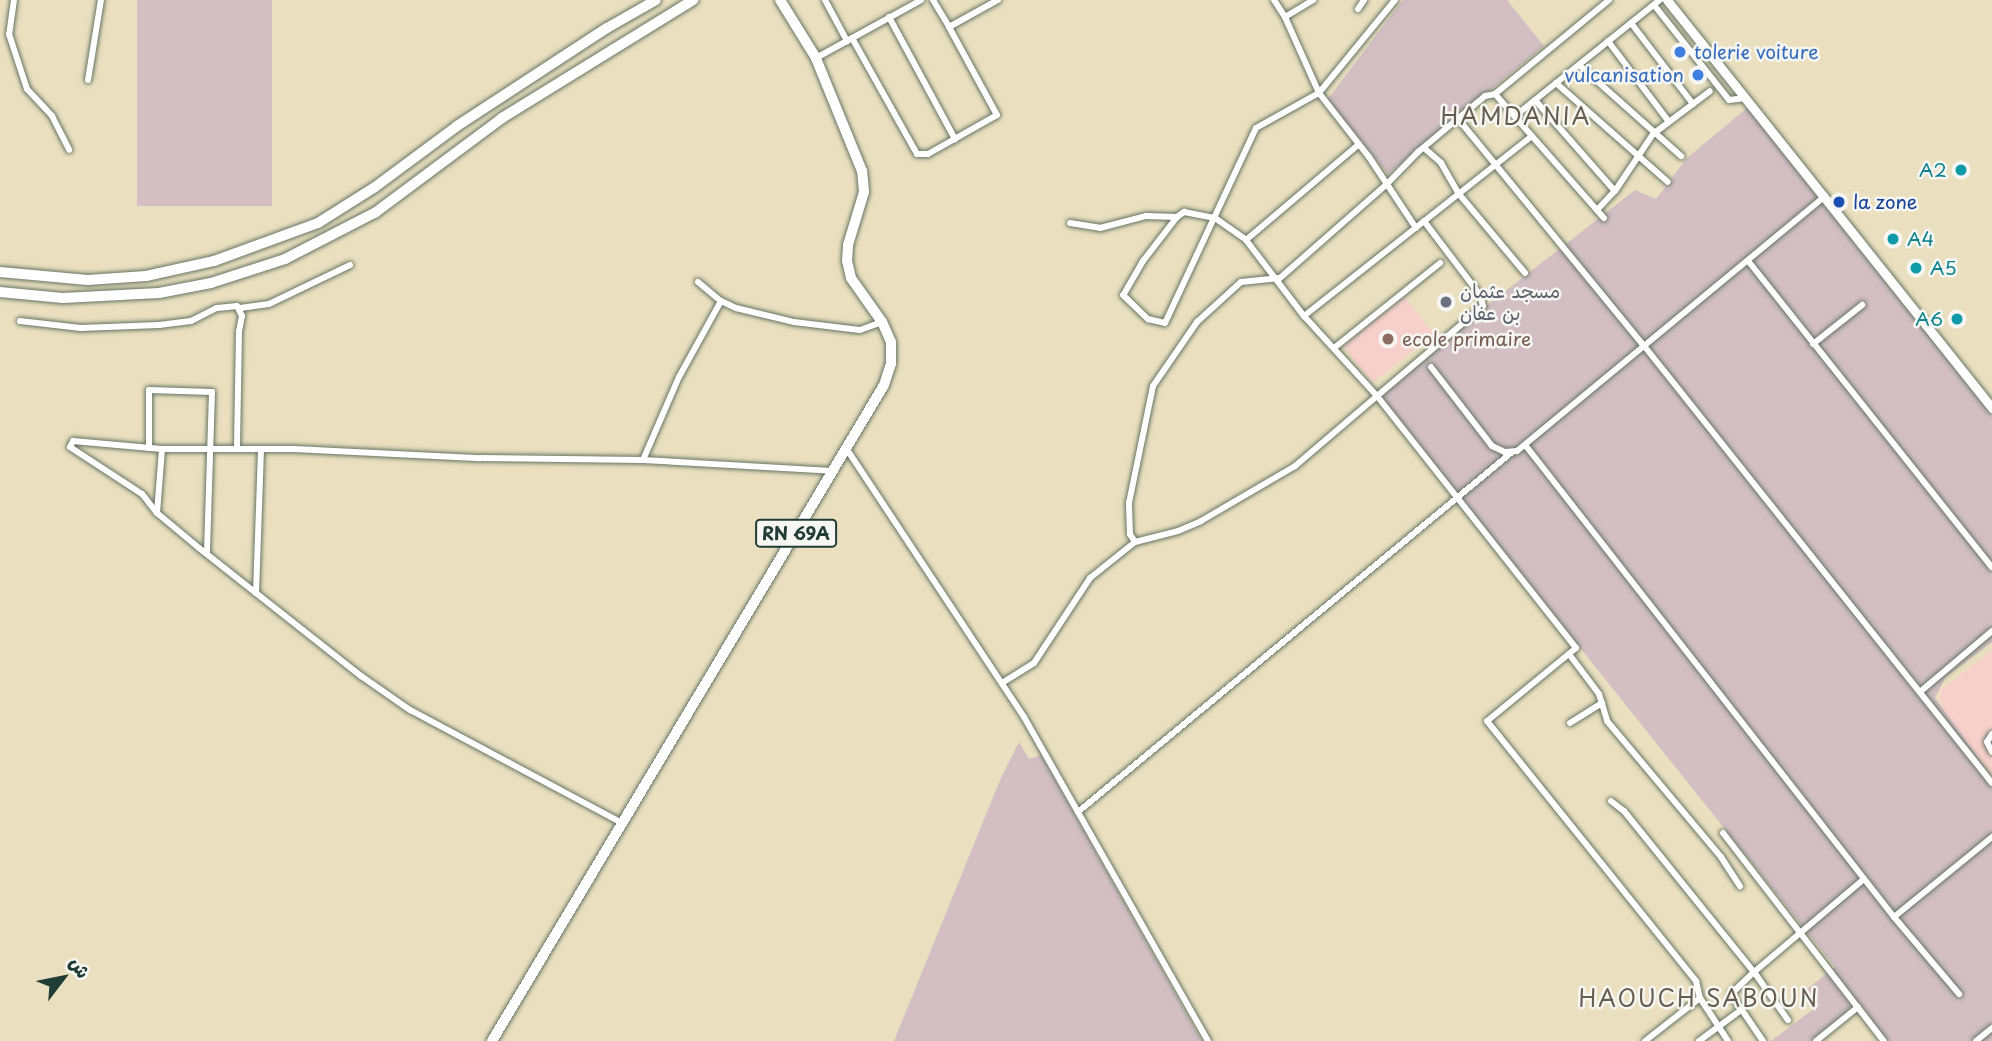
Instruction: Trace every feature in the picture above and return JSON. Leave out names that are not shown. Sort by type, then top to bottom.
[{"type":"highway","points":[[0,272],[88,280],[146,276],[214,261],[318,223],[375,187],[468,119],[607,28],[656,0]]},
{"type":"highway","points":[[0,292],[62,298],[159,293],[211,283],[285,259],[376,212],[502,118],[693,0]]},
{"type":"main road","name":"RN 69A","points":[[492,1041],[884,385],[891,364],[891,342],[882,322],[856,286],[849,269],[848,245],[864,192],[862,171],[816,58],[780,0]]},
{"type":"main road","points":[[1667,0],[1992,408]]},
{"type":"street","points":[[15,0],[9,34],[27,89],[37,103],[52,116],[69,150]]},
{"type":"street","points":[[88,80],[101,0]]},
{"type":"street","points":[[825,0],[917,154],[928,154],[997,115],[933,0]]},
{"type":"street","points":[[816,58],[921,0]]},
{"type":"street","points":[[949,27],[998,0]]},
{"type":"street","points":[[1275,0],[1319,93],[1359,144],[1416,228]]},
{"type":"street","points":[[1285,17],[1313,0]]},
{"type":"street","points":[[1358,9],[1364,0]]},
{"type":"street","points":[[1395,0],[1319,93],[1256,128],[1215,218],[1165,323],[1148,319],[1123,295],[1143,261],[1177,217],[1184,212],[1215,218],[1246,240],[1304,316],[1377,396],[1576,648],[1488,721],[1696,981],[1700,998],[1728,1041]]},
{"type":"street","points":[[1135,542],[1130,534],[1129,503],[1153,386],[1197,322],[1241,282],[1280,278],[1485,96],[1495,94],[1609,0]]},
{"type":"street","points":[[1515,116],[1657,2],[1729,100],[1746,98]]},
{"type":"street","points":[[889,18],[956,139]]},
{"type":"street","points":[[1631,23],[1693,104]]},
{"type":"street","points":[[1608,41],[1669,122]]},
{"type":"street","points":[[1703,67],[1713,57]]},
{"type":"street","points":[[1579,65],[1653,134],[1681,156]]},
{"type":"street","points":[[1716,83],[1727,74]]},
{"type":"street","points":[[1556,83],[1668,182]]},
{"type":"street","points":[[1597,210],[1615,191],[1653,134],[1710,91]]},
{"type":"street","points":[[1495,94],[1604,218]]},
{"type":"street","points":[[1535,100],[1615,191]]},
{"type":"street","points":[[1459,120],[1922,691],[1992,783]]},
{"type":"street","points":[[1304,316],[1532,136]]},
{"type":"street","points":[[1246,240],[1359,144]]},
{"type":"street","points":[[1424,148],[1441,163],[1459,194],[1525,273]]},
{"type":"street","points":[[1078,812],[1511,453],[1526,446],[1825,196]]},
{"type":"street","points":[[1070,223],[1100,228],[1146,216],[1177,217]]},
{"type":"street","points":[[1002,683],[1034,663],[1090,578],[1135,542],[1178,531],[1201,521],[1295,466],[1479,312],[1483,306],[1480,295],[1424,221]]},
{"type":"street","points":[[1749,262],[1992,567]]},
{"type":"street","points":[[1334,348],[1440,263]]},
{"type":"street","points":[[20,321],[81,327],[148,326],[191,321],[232,305],[240,308],[268,304],[350,265]]},
{"type":"street","points":[[698,282],[721,301],[794,322],[860,330],[882,322]]},
{"type":"street","points":[[643,460],[680,377],[721,301]]},
{"type":"street","points":[[1813,344],[1862,305]]},
{"type":"street","points":[[237,449],[240,308]]},
{"type":"street","points":[[1431,366],[1492,446],[1511,453]]},
{"type":"street","points":[[149,448],[149,390],[212,392],[207,554]]},
{"type":"street","points":[[622,823],[410,710],[361,676],[157,513],[142,494],[70,447],[73,441],[162,449],[261,449],[481,458],[643,460],[832,471]]},
{"type":"street","points":[[1526,446],[1894,917],[1959,994]]},
{"type":"street","points":[[846,447],[1002,683],[1208,1041]]},
{"type":"street","points":[[157,513],[162,449]]},
{"type":"street","points":[[256,593],[261,449]]},
{"type":"street","points":[[1922,691],[1992,631]]},
{"type":"street","points":[[1569,654],[1599,694],[1607,721],[1721,857],[1740,886]]},
{"type":"street","points":[[1570,723],[1602,703]]},
{"type":"street","points":[[1992,734],[1987,742],[1992,752]]},
{"type":"street","points":[[1611,801],[1624,811],[1754,972],[1788,1020]]},
{"type":"street","points":[[1723,833],[1884,1041]]},
{"type":"street","points":[[1894,917],[1992,837]]},
{"type":"street","points":[[1763,1041],[1731,994],[1864,879]]},
{"type":"street","points":[[1645,1041],[1700,998]]},
{"type":"street","points":[[1816,1041],[1858,1007]]},
{"type":"street","points":[[1699,1041],[1741,1010]]},
{"type":"street","points":[[1976,1041],[1992,1028]]},
{"type":"shaded area","points":[[137,0],[272,0],[272,206],[137,206]]},
{"type":"shaded area","points":[[1403,0],[1507,0],[1544,46],[1388,174],[1327,100]]},
{"type":"shaded area","points":[[1747,108],[1992,416],[1992,642],[1945,678],[1935,698],[1992,777],[1992,1041],[1886,1041],[1861,1004],[1813,1041],[1771,1041],[1819,1005],[1807,989],[1835,967],[1376,392],[1635,190],[1656,199],[1687,158]]},
{"type":"shaded area","name":"ecole primaire","points":[[1403,295],[1434,334],[1372,382],[1342,343]]},
{"type":"shaded area","points":[[1992,650],[1992,775],[1943,711],[1939,698],[1942,689]]},
{"type":"shaded area","points":[[1019,742],[1029,759],[1041,755],[1202,1041],[894,1041],[1000,780]]},
{"type":"place","name":"tolerie voiture","points":[[1680,52]]},
{"type":"place","name":"vulcanisation","points":[[1698,75]]},
{"type":"place","name":"A2","points":[[1961,170]]},
{"type":"place","name":"la zone","points":[[1839,202]]},
{"type":"place","name":"A4","points":[[1893,239]]},
{"type":"place","name":"A5","points":[[1916,268]]},
{"type":"place","name":"مسجد عثمان بن عفان","points":[[1446,302]]},
{"type":"place","name":"A6","points":[[1957,319]]},
{"type":"place","name":"ecole primaire","points":[[1388,339]]},
{"type":"district","name":"HAMDANIA","points":[[1516,116]]},
{"type":"district","name":"HAOUCH SABOUN","points":[[1699,998]]}]
